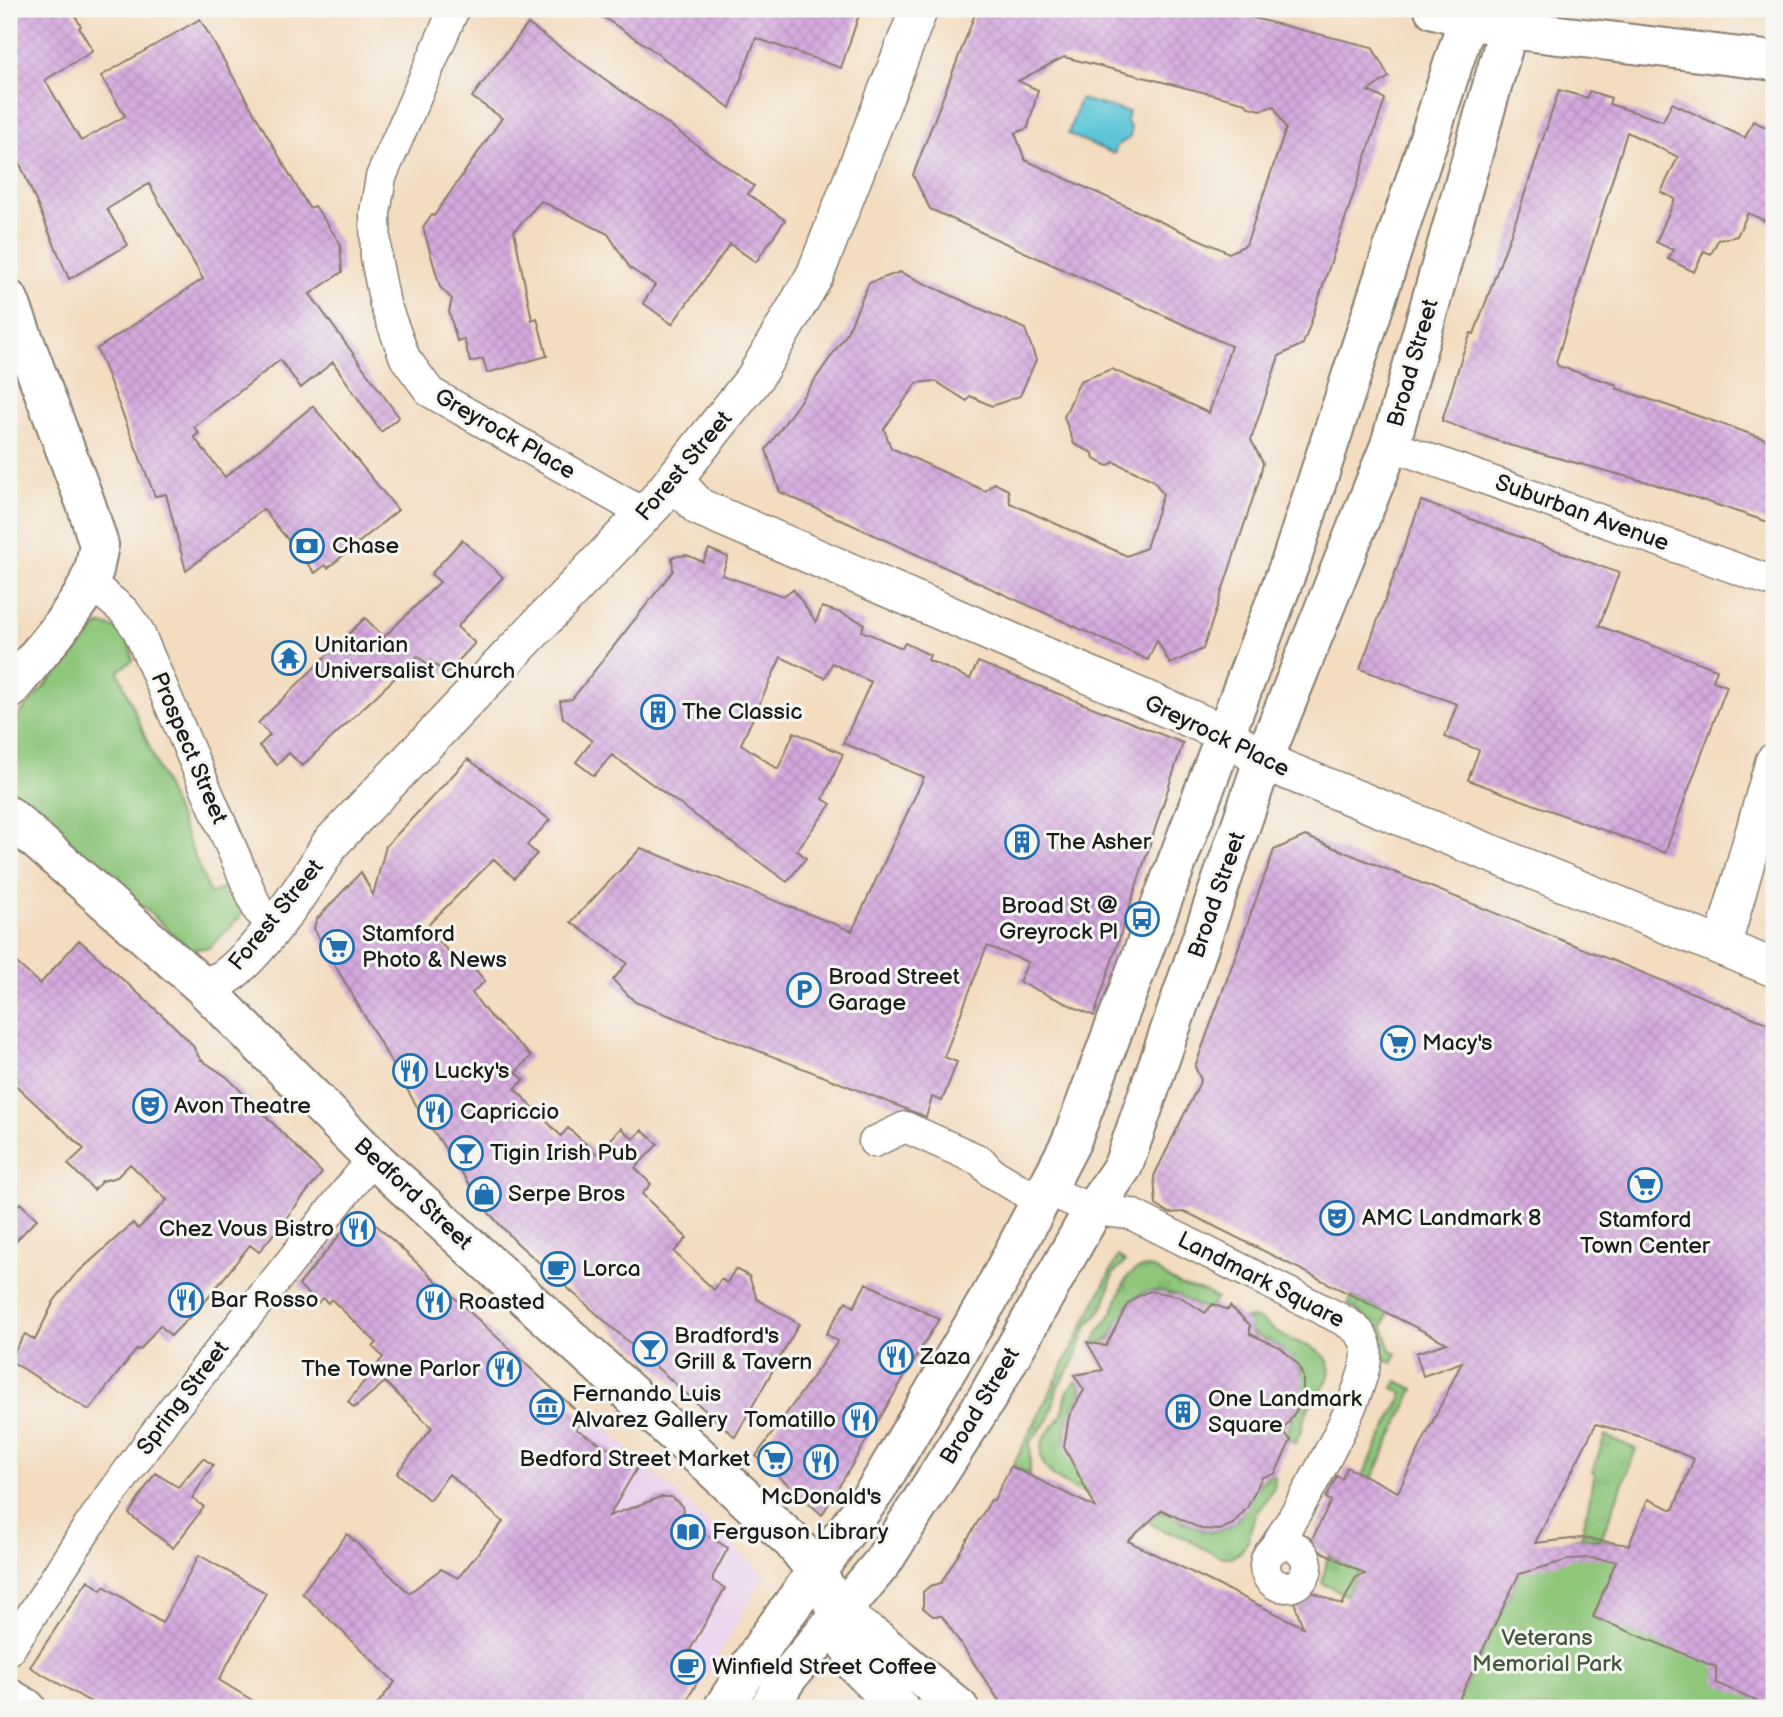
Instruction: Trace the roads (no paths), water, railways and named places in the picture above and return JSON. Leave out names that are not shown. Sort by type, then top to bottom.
[{"type":"main road","points":[[1458,12],[1774,61]]},
{"type":"main road","name":"Broad Street","points":[[723,1708],[768,1638],[818,1573],[890,1467],[994,1290],[1071,1142],[1292,558],[1458,12]]},
{"type":"main road","name":"Broad Street","points":[[769,1708],[787,1678],[882,1563],[972,1422],[1093,1210],[1123,1166],[1263,761],[1390,445],[1511,19]]},
{"type":"main road","points":[[9,300],[99,545],[91,576],[70,616],[9,690]]},
{"type":"main road","name":"Bedford Street","points":[[9,816],[202,986],[373,1158],[792,1541],[818,1573],[838,1613],[856,1665],[899,1708]]},
{"type":"main road","points":[[838,1613],[879,1641],[959,1708]]},
{"type":"main road","points":[[9,1698],[26,1708]]},
{"type":"street","name":"Greyrock Place","points":[[454,9],[381,177],[375,213],[376,257],[385,304],[405,358],[430,392],[645,514]]},
{"type":"street","name":"Forest Street","points":[[202,986],[211,961],[266,917],[311,857],[330,844],[645,514],[754,379],[803,298],[836,227],[919,9]]},
{"type":"street","name":"Suburban Avenue","points":[[1390,445],[1774,582]]},
{"type":"street","name":"Greyrock Place","points":[[674,480],[699,507],[1226,734],[1263,761],[1774,968]]},
{"type":"street","name":"Prospect Street","points":[[91,576],[138,630],[266,917]]},
{"type":"street","points":[[1722,947],[1774,762]]},
{"type":"street","points":[[874,1142],[905,1127],[981,1161],[1016,1166],[1042,1180],[1045,1189],[1093,1210]]},
{"type":"street","name":"Spring Street","points":[[9,1650],[86,1530],[169,1413],[373,1158]]},
{"type":"street","name":"Landmark Square","points":[[1093,1210],[1137,1217],[1337,1317],[1360,1332],[1366,1343],[1367,1367],[1363,1382],[1292,1521],[1275,1548]]},
{"type":"water","points":[[1080,99],[1129,112],[1126,120],[1131,129],[1130,137],[1117,146],[1114,154],[1068,134]]},
{"type":"place","name":"Chase","points":[[307,546]]},
{"type":"place","name":"Unitarian Universalist Church","points":[[289,658]]},
{"type":"place","name":"The Classic","points":[[658,712]]},
{"type":"place","name":"The Asher","points":[[1022,842]]},
{"type":"place","name":"Broad St @ Greyrock Pl","points":[[1142,919]]},
{"type":"place","name":"Stamford Photo & News","points":[[337,947]]},
{"type":"place","name":"Broad Street Garage","points":[[804,990]]},
{"type":"place","name":"Macy's","points":[[1398,1043]]},
{"type":"place","name":"Lucky's","points":[[410,1071]]},
{"type":"place","name":"Avon Theatre","points":[[150,1106]]},
{"type":"place","name":"Capriccio","points":[[435,1112]]},
{"type":"place","name":"Tigin Irish Pub","points":[[466,1153]]},
{"type":"place","name":"Stamford Town Center","points":[[1645,1185]]},
{"type":"place","name":"Serpe Bros","points":[[484,1194]]},
{"type":"place","name":"AMC Landmark 8","points":[[1337,1218]]},
{"type":"place","name":"Chez Vous Bistro","points":[[358,1229]]},
{"type":"place","name":"Lorca","points":[[558,1269]]},
{"type":"place","name":"Bar Rosso","points":[[186,1300]]},
{"type":"place","name":"Roasted","points":[[434,1302]]},
{"type":"place","name":"Bradford's Grill & Tavern","points":[[650,1349]]},
{"type":"place","name":"Zaza","points":[[896,1357]]},
{"type":"place","name":"The Towne Parlor","points":[[504,1369]]},
{"type":"place","name":"Fernando Luis Alvarez Gallery","points":[[547,1407]]},
{"type":"place","name":"One Landmark Square","points":[[1183,1412]]},
{"type":"place","name":"Tomatillo","points":[[860,1420]]},
{"type":"place","name":"Bedford Street Market","points":[[775,1459]]},
{"type":"place","name":"McDonald's","points":[[821,1462]]},
{"type":"place","name":"Ferguson Library","points":[[688,1532]]},
{"type":"place","name":"Winfield Street Coffee","points":[[688,1667]]},
{"type":"park label","name":"Veterans Memorial Park","points":[[1547,1651]]}]
